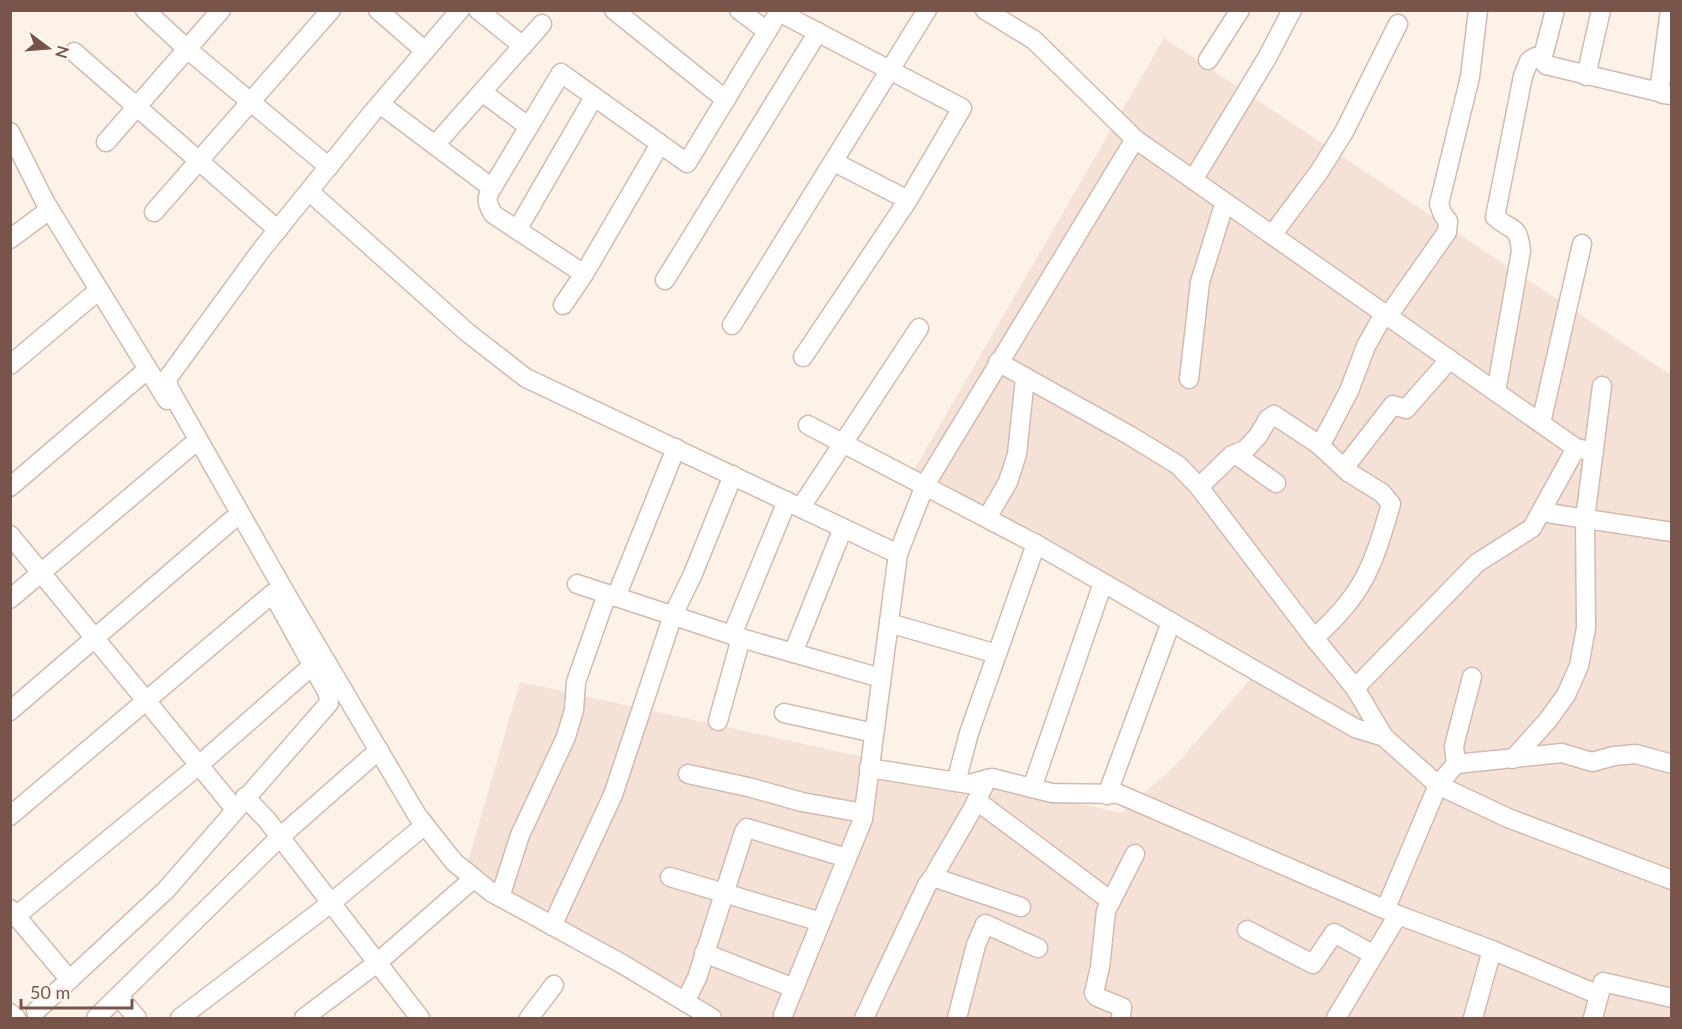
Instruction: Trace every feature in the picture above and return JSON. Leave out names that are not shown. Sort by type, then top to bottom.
[{"type":"street","points":[[145,10],[187,49],[329,167]]},
{"type":"street","points":[[106,142],[221,10]]},
{"type":"street","points":[[154,212],[331,10]]},
{"type":"street","points":[[378,10],[426,51]]},
{"type":"street","points":[[460,10],[278,230],[167,379],[169,388],[280,584],[379,750],[425,825],[454,862],[473,879],[500,897],[712,1018]]},
{"type":"street","points":[[477,10],[523,46]]},
{"type":"street","points":[[614,10],[726,100]]},
{"type":"street","points":[[739,10],[767,32]]},
{"type":"street","points":[[732,325],[927,10]]},
{"type":"street","points":[[985,10],[1034,40],[1135,139],[1449,360],[1585,450]]},
{"type":"street","points":[[1208,60],[1240,10]]},
{"type":"street","points":[[1193,180],[1268,58],[1292,10]]},
{"type":"street","points":[[1320,446],[1349,391],[1366,346],[1447,232],[1448,221],[1439,204],[1470,77],[1478,10]]},
{"type":"street","points":[[1542,60],[1555,10]]},
{"type":"street","points":[[1586,76],[1601,10]]},
{"type":"street","points":[[1496,392],[1521,251],[1519,234],[1516,230],[1495,217],[1523,76],[1529,61],[1535,57],[1552,68],[1665,93],[1670,10]]},
{"type":"street","points":[[584,274],[493,214],[487,201],[487,196],[561,74],[687,163],[779,11],[962,108],[908,200],[803,357]]},
{"type":"street","points":[[435,145],[542,24]]},
{"type":"street","points":[[1272,235],[1319,172],[1344,132],[1398,24]]},
{"type":"street","points":[[664,280],[818,32]]},
{"type":"street","points":[[74,52],[278,230]]},
{"type":"street","points":[[482,92],[529,127]]},
{"type":"street","points":[[517,230],[594,97]]},
{"type":"street","points":[[380,104],[492,188]]},
{"type":"street","points":[[785,1017],[794,988],[863,813],[898,554],[925,485],[1135,139]]},
{"type":"street","points":[[12,140],[49,210],[148,369],[192,445],[328,693],[329,703],[166,890],[36,1011]]},
{"type":"street","points":[[563,305],[584,274],[660,144]]},
{"type":"street","points":[[834,162],[908,200]]},
{"type":"street","points":[[311,193],[468,333],[526,378],[898,554]]},
{"type":"street","points":[[1189,379],[1200,282],[1225,202]]},
{"type":"street","points":[[10,238],[49,210]]},
{"type":"street","points":[[1541,423],[1582,244]]},
{"type":"street","points":[[10,365],[99,290]]},
{"type":"street","points":[[718,721],[737,636],[794,504],[843,443],[919,328]]},
{"type":"street","points":[[1344,468],[1393,405],[1406,409],[1449,360]]},
{"type":"street","points":[[998,362],[1178,465],[1199,488],[1355,688],[1384,736],[1438,785],[1508,818],[1671,880]]},
{"type":"street","points":[[10,487],[148,369]]},
{"type":"street","points":[[987,518],[1008,482],[1017,454],[1025,378]]},
{"type":"street","points":[[1513,759],[1548,720],[1566,695],[1579,666],[1586,628],[1585,450],[1602,386]]},
{"type":"street","points":[[1199,488],[1235,454],[1245,450],[1258,436],[1268,419],[1274,415],[1320,446],[1359,480],[1382,494],[1391,504],[1380,545],[1362,585],[1346,607],[1314,638]]},
{"type":"street","points":[[808,424],[1036,544],[1355,728],[1384,736]]},
{"type":"street","points":[[10,599],[192,445]]},
{"type":"street","points":[[500,897],[520,835],[566,737],[574,710],[576,682],[611,595],[676,448]]},
{"type":"street","points":[[1355,688],[1477,563],[1532,528],[1585,450]]},
{"type":"street","points":[[1235,454],[1276,483]]},
{"type":"street","points":[[552,926],[613,795],[673,615],[693,574],[733,475]]},
{"type":"street","points":[[1541,512],[1671,532]]},
{"type":"street","points":[[10,711],[232,520]]},
{"type":"street","points":[[793,653],[843,528]]},
{"type":"street","points":[[10,535],[199,765],[280,837],[420,1018]]},
{"type":"street","points":[[956,782],[969,733],[1036,544]]},
{"type":"street","points":[[1032,788],[1103,583]]},
{"type":"street","points":[[577,584],[737,636],[881,678]]},
{"type":"street","points":[[10,816],[272,594]]},
{"type":"street","points":[[1107,795],[1171,622]]},
{"type":"street","points":[[889,623],[997,654]]},
{"type":"street","points":[[70,980],[14,912],[199,765],[313,666]]},
{"type":"street","points":[[1456,764],[1454,746],[1472,677]]},
{"type":"street","points":[[784,713],[874,734]]},
{"type":"street","points":[[96,1018],[280,837],[379,750]]},
{"type":"street","points":[[1336,1018],[1374,955],[1438,785],[1456,764],[1562,753],[1592,762],[1614,756],[1636,754],[1671,764]]},
{"type":"street","points":[[869,768],[969,784],[992,778],[1052,792],[1119,794],[1392,911],[1599,995]]},
{"type":"street","points":[[688,774],[748,786],[802,802],[863,813]]},
{"type":"street","points":[[864,1018],[927,885],[977,801],[987,779]]},
{"type":"street","points":[[977,801],[1111,900]]},
{"type":"street","points":[[180,1018],[331,903],[425,825]]},
{"type":"street","points":[[685,1002],[697,978],[747,828],[847,858]]},
{"type":"street","points":[[1121,1018],[1122,1008],[1096,997],[1094,993],[1100,967],[1104,920],[1111,900],[1135,854]]},
{"type":"street","points":[[670,877],[821,922]]},
{"type":"street","points":[[933,878],[1021,907]]},
{"type":"street","points":[[304,1018],[378,963],[473,879]]},
{"type":"street","points":[[957,1018],[976,945],[985,924],[1038,948]]},
{"type":"street","points":[[1247,930],[1313,964],[1334,933],[1374,955]]},
{"type":"street","points":[[1473,1018],[1492,950]]},
{"type":"street","points":[[704,953],[794,988]]},
{"type":"street","points":[[1593,1018],[1604,982],[1671,998]]},
{"type":"street","points":[[529,1018],[554,985]]},
{"type":"street","points":[[119,997],[137,1018]]},
{"type":"street","points":[[10,1013],[16,1018]]},
{"type":"shaded area","points":[[1164,38],[1671,375],[1671,1018],[692,1018],[462,882],[520,682],[1121,813],[1175,766],[1253,676],[1036,544],[906,484]]}]
